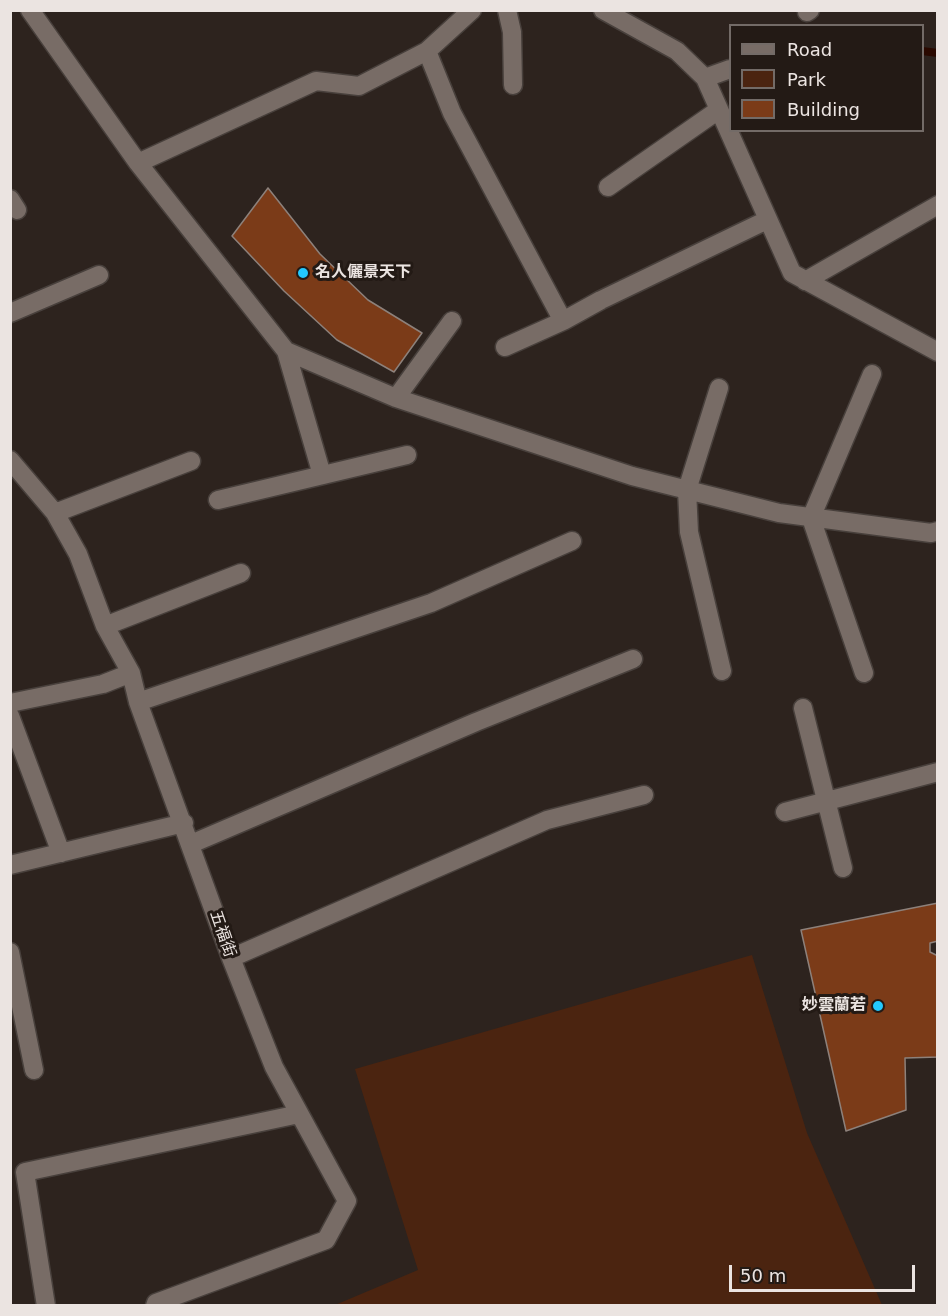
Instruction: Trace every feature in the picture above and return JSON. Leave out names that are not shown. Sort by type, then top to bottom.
[{"type":"street","points":[[30,10],[138,163],[286,351],[322,475]]},
{"type":"street","points":[[138,163],[316,81],[359,86],[427,51],[472,10]]},
{"type":"street","points":[[507,10],[512,32],[513,85]]},
{"type":"street","points":[[603,10],[677,51],[705,78],[717,111],[792,273],[938,352]]},
{"type":"street","points":[[427,51],[452,113],[563,321]]},
{"type":"street","points":[[705,78],[729,69]]},
{"type":"street","points":[[608,187],[717,111]]},
{"type":"street","points":[[805,281],[938,205]]},
{"type":"street","points":[[505,346],[563,321],[601,300],[767,220]]},
{"type":"street","points":[[10,313],[99,274]]},
{"type":"street","points":[[396,398],[453,321]]},
{"type":"street","points":[[286,351],[396,398],[632,476],[779,513],[931,533],[938,531]]},
{"type":"street","points":[[864,672],[811,518],[872,374]]},
{"type":"street","points":[[719,388],[687,490],[689,532],[722,671]]},
{"type":"street","points":[[218,500],[407,455]]},
{"type":"street","name":"五福街","points":[[10,459],[55,513],[78,554],[105,626],[131,672],[138,702],[184,823],[231,958],[274,1067],[347,1201],[326,1240],[155,1305]]},
{"type":"street","points":[[55,513],[191,461]]},
{"type":"street","points":[[138,702],[431,603],[572,541]]},
{"type":"street","points":[[105,626],[241,573]]},
{"type":"street","points":[[191,844],[476,722],[633,659]]},
{"type":"street","points":[[10,704],[103,684],[131,672]]},
{"type":"street","points":[[803,708],[843,868]]},
{"type":"street","points":[[10,716],[61,853]]},
{"type":"street","points":[[785,812],[938,772]]},
{"type":"street","points":[[231,958],[547,820],[644,795]]},
{"type":"street","points":[[10,865],[184,823]]},
{"type":"street","points":[[10,952],[34,1070]]},
{"type":"street","points":[[46,1305],[24,1172],[299,1114]]},
{"type":"green space","points":[[752,955],[807,1133],[882,1305],[335,1305],[418,1270],[355,1069]]},
{"type":"building","name":"名人儷景天下","points":[[268,188],[320,254],[368,300],[422,333],[394,372],[337,340],[284,291],[232,236]]},
{"type":"building","name":"妙雲蘭若","points":[[938,903],[938,941],[930,943],[930,952],[938,956],[938,1057],[905,1058],[906,1110],[846,1131],[801,930]]},
{"type":"waterway","points":[[924,51],[938,53]]},
{"type":"place","name":"名人儷景天下","points":[[303,273]]},
{"type":"place","name":"妙雲蘭若","points":[[878,1006]]}]
